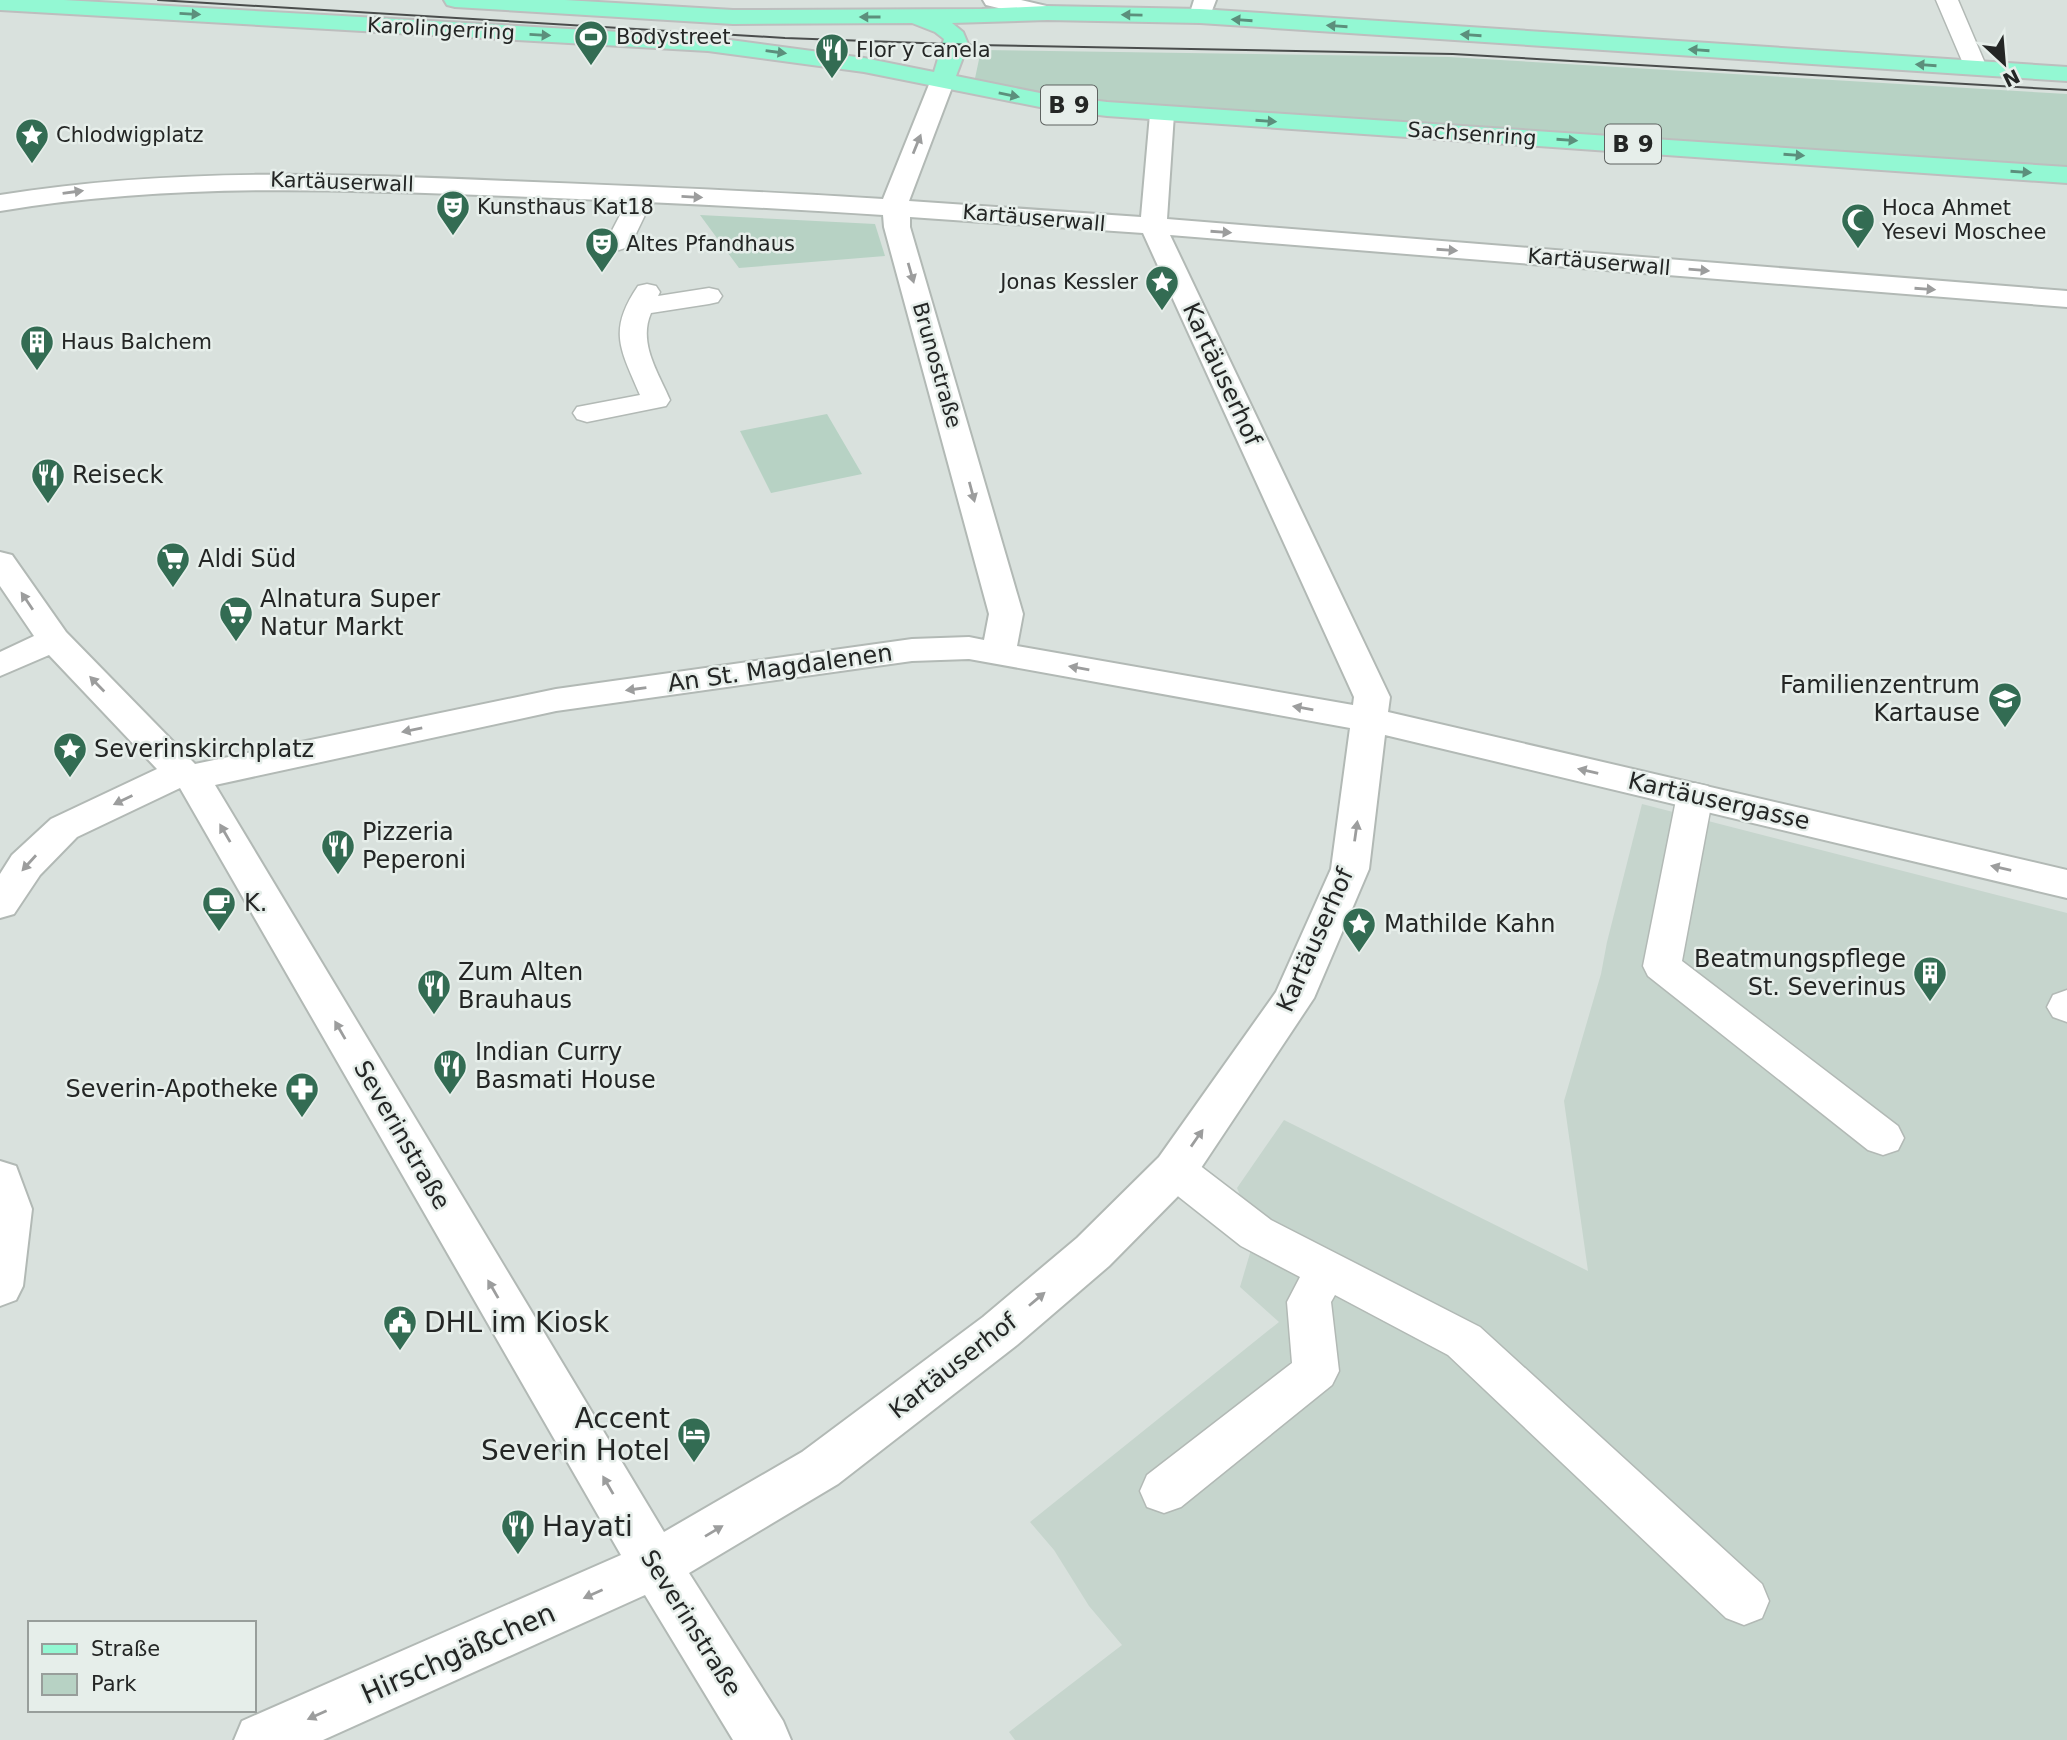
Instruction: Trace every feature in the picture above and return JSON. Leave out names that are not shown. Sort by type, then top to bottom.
[{"type":"main road","name":"Karolingerring","points":[[455,0],[733,17],[1012,16],[1047,13]]},
{"type":"main road","name":"Karolingerring","points":[[0,4],[708,44],[880,68]]},
{"type":"main road","points":[[1047,13],[1203,8],[2067,74]]},
{"type":"main road","points":[[917,17],[943,27],[956,37],[942,82]]},
{"type":"main road","name":"Sachsenring","points":[[880,68],[1050,102],[1162,114],[2067,175]]},
{"type":"street","points":[[994,0],[1047,13]]},
{"type":"street","name":"Brunostraße","points":[[942,82],[896,196],[897,227],[1006,614],[999,653]]},
{"type":"street","name":"Kartäuserhof","points":[[655,1565],[831,1460],[1000,1331],[1083,1261],[1175,1170],[1294,998],[1350,869],[1373,697],[1153,227],[1162,114]]},
{"type":"street","name":"Kartäuserwall","points":[[0,203],[85,190],[202,181],[305,180],[643,194],[898,207],[2067,299]]},
{"type":"street","name":"Severinstraße","points":[[0,562],[54,640],[186,774],[655,1565],[764,1740]]},
{"type":"street","points":[[0,665],[54,640]]},
{"type":"street","name":"An St. Magdalenen","points":[[0,904],[26,865],[64,828],[186,774],[555,700],[912,650],[969,649],[999,653],[1370,720]]},
{"type":"street","name":"Kartäusergasse","points":[[1370,720],[2067,884]]},
{"type":"street","points":[[0,1179],[10,1209],[0,1286]]},
{"type":"street","name":"Hirschgäßchen","points":[[261,1740],[655,1565]]},
{"type":"lane","points":[[1947,0],[1976,68]]},
{"type":"lane","points":[[619,242],[643,194]]},
{"type":"lane","points":[[587,413],[656,400],[633,346],[632,326],[644,300],[709,296]]},
{"type":"lane","points":[[1695,795],[1662,966],[1883,1138]]},
{"type":"lane","points":[[1175,1170],[1256,1233],[1464,1340],[1744,1601]]},
{"type":"lane","points":[[1164,1491],[1316,1371],[1308,1302],[1326,1269]]},
{"type":"shaded area","points":[[1642,804],[2067,913],[2067,1740],[1015,1740],[1009,1732],[1122,1645],[1089,1606],[1054,1550],[1030,1522],[1279,1322],[1240,1287],[1256,1233],[1237,1188],[1284,1120],[1588,1271],[1564,1101],[1601,974]]},
{"type":"green space","points":[[981,50],[1449,57],[2067,94],[2067,169],[1064,98],[974,83]]},
{"type":"green space","points":[[700,215],[875,224],[885,256],[739,268]]},
{"type":"green space","points":[[827,414],[862,474],[771,493],[740,431]]},
{"type":"tram line","points":[[158,0],[785,38],[976,45],[1453,54],[2067,90]]},
{"type":"place","name":"Bodystreet","points":[[591,67]]},
{"type":"place","name":"Flor y canela","points":[[832,80]]},
{"type":"place","name":"Chlodwigplatz","points":[[32,165]]},
{"type":"place","name":"Kunsthaus Kat18","points":[[453,237]]},
{"type":"place","name":"Hoca Ahmet Yesevi Moschee","points":[[1858,250]]},
{"type":"place","name":"Altes Pfandhaus","points":[[602,274]]},
{"type":"place","name":"Jonas Kessler","points":[[1162,312]]},
{"type":"place","name":"Haus Balchem","points":[[37,372]]},
{"type":"place","name":"Reiseck","points":[[48,505]]},
{"type":"place","name":"Aldi Süd","points":[[173,589]]},
{"type":"place","name":"Alnatura Super Natur Markt","points":[[236,643]]},
{"type":"place","name":"Familienzentrum Kartause","points":[[2005,729]]},
{"type":"place","name":"Severinskirchplatz","points":[[70,779]]},
{"type":"place","name":"Pizzeria Peperoni","points":[[338,876]]},
{"type":"place","name":"K.","points":[[219,933]]},
{"type":"place","name":"Mathilde Kahn","points":[[1359,954]]},
{"type":"place","name":"Beatmungspflege St. Severinus","points":[[1930,1003]]},
{"type":"place","name":"Zum Alten Brauhaus","points":[[434,1016]]},
{"type":"place","name":"Indian Curry Basmati House","points":[[450,1096]]},
{"type":"place","name":"Severin-Apotheke","points":[[302,1119]]},
{"type":"place","name":"DHL im Kiosk","points":[[400,1352]]},
{"type":"place","name":"Accent Severin Hotel","points":[[694,1464]]},
{"type":"place","name":"Hayati","points":[[518,1556]]}]
